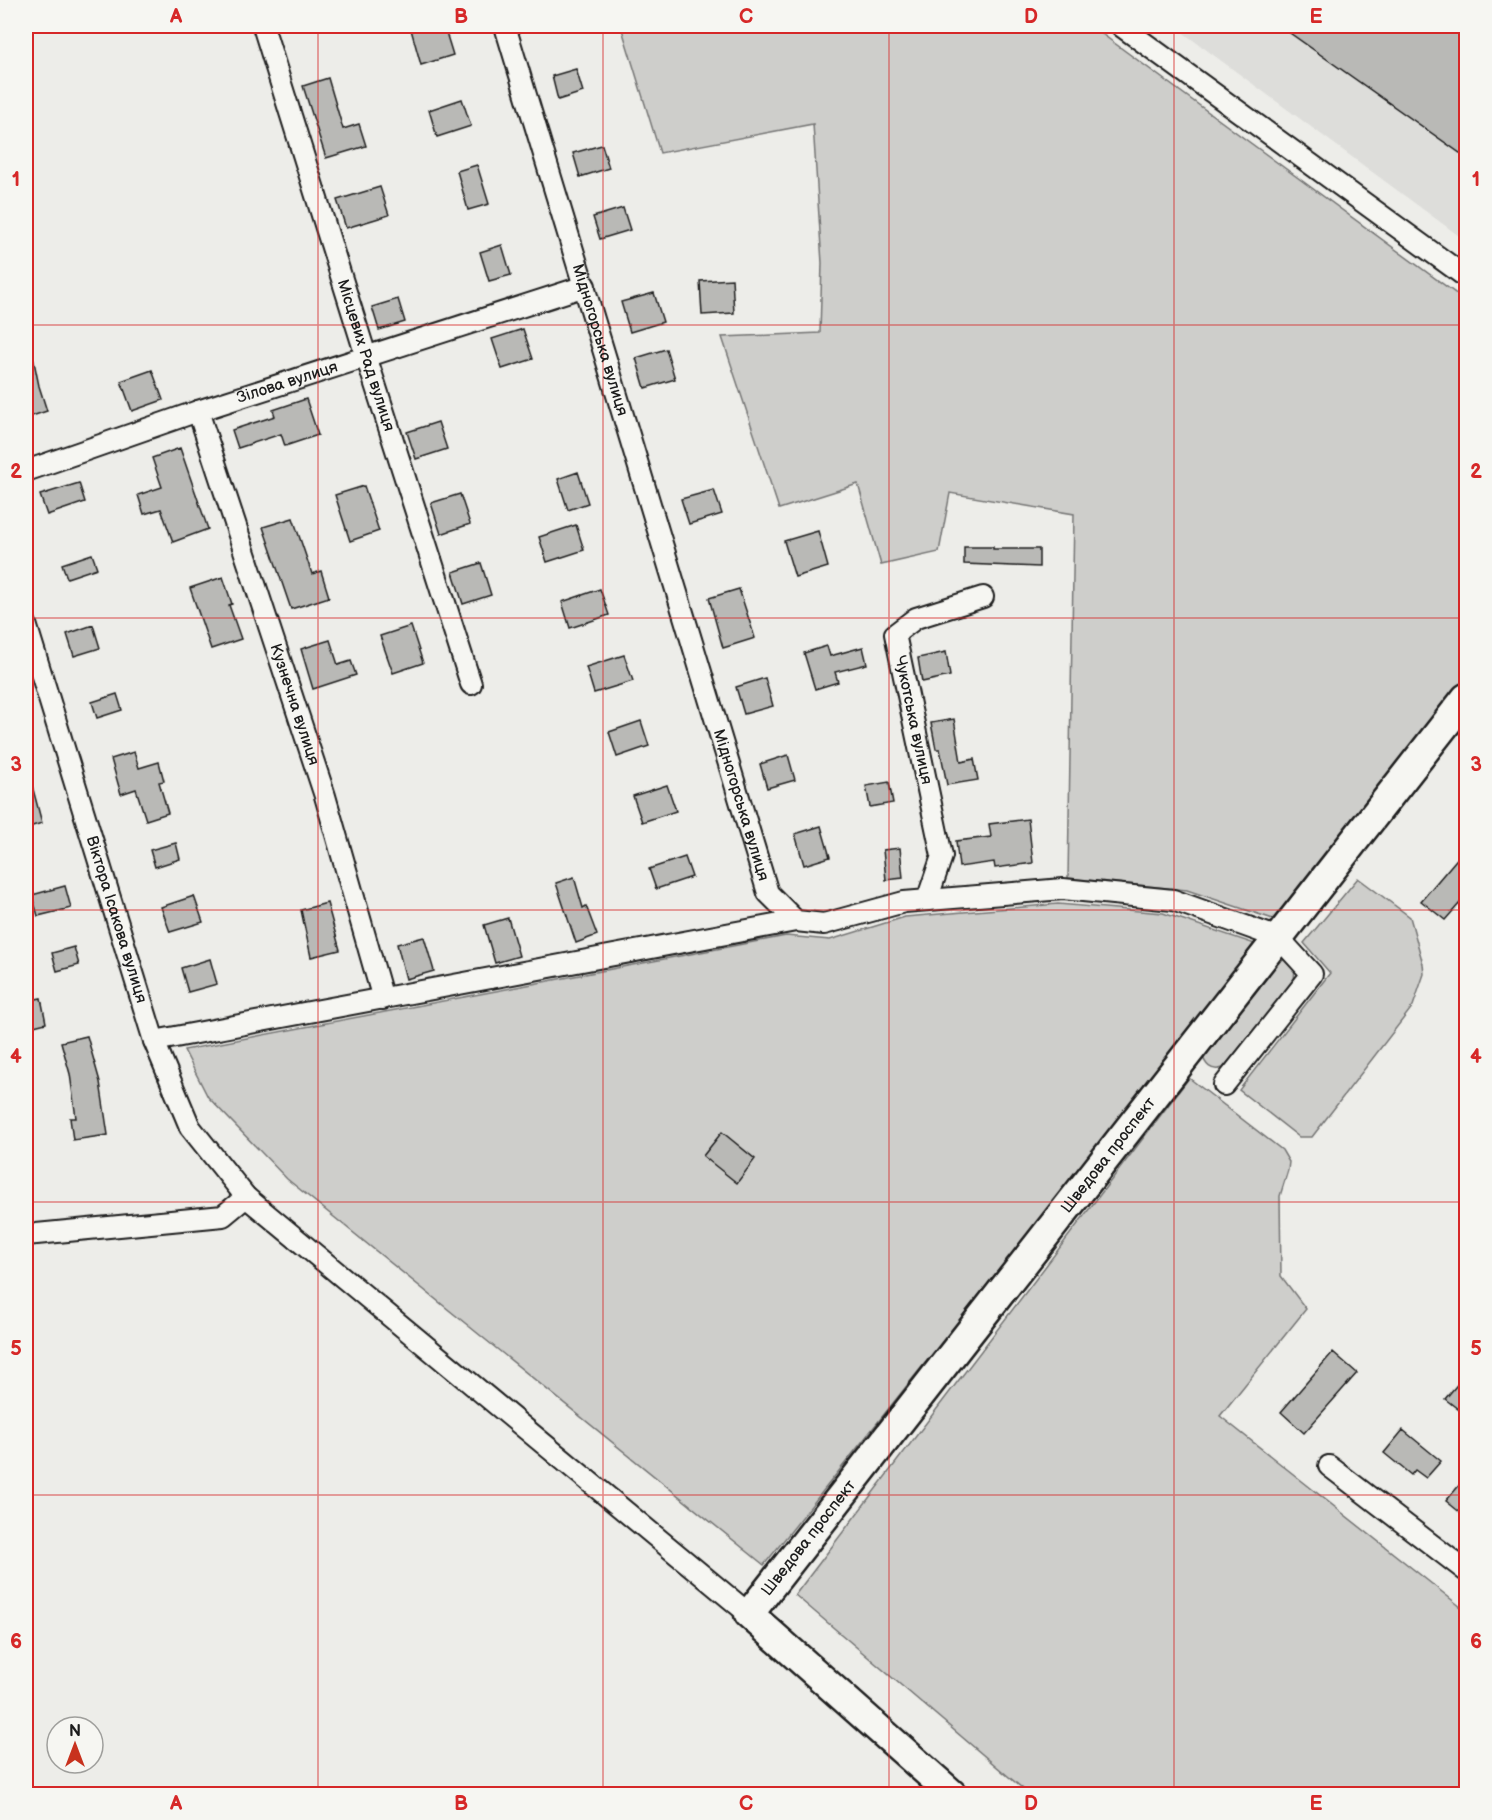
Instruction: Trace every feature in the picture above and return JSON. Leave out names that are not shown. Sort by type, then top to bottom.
[{"type":"street","name":"Місцевих Рад вулиця","points":[[263,26],[471,684]]},
{"type":"street","name":"Мідногорська вулиця","points":[[505,26],[768,893],[796,921]]},
{"type":"street","points":[[1121,26],[1467,277]]},
{"type":"street","name":"Зілова вулиця","points":[[26,471],[198,411],[585,286]]},
{"type":"street","name":"Кузнечна вулиця","points":[[198,411],[325,796],[383,999]]},
{"type":"street","name":"Чукотська вулиця","points":[[927,900],[942,855],[895,634],[916,618],[983,597]]},
{"type":"street","name":"Віктора Ісакова вулиця","points":[[26,624],[154,1041],[190,1126],[246,1197],[749,1614]]},
{"type":"street","name":"Шведова проспект","points":[[749,1614],[1467,698]]},
{"type":"street","points":[[154,1041],[796,921],[824,924],[904,902],[1063,889],[1173,900],[1279,938],[1312,974],[1224,1085]]},
{"type":"street","points":[[26,1235],[223,1216],[246,1197]]},
{"type":"street","points":[[1329,1466],[1467,1571]]},
{"type":"street","points":[[749,1614],[952,1794]]},
{"type":"shaded area","points":[[621,26],[1091,26],[1466,301],[1466,680],[1276,920],[1187,890],[1068,878],[1074,514],[950,493],[939,552],[881,565],[858,484],[779,509],[722,337],[820,333],[822,263],[813,124],[660,153]]},
{"type":"shaded area","points":[[1174,26],[1466,26],[1466,241]]},
{"type":"shaded area","points":[[1358,878],[1410,917],[1424,974],[1413,1006],[1312,1137],[1299,1137],[1239,1090],[1330,973],[1304,943]]},
{"type":"shaded area","points":[[1058,904],[1163,913],[1258,945],[764,1565],[287,1179],[208,1097],[184,1050],[786,936],[830,940],[905,917]]},
{"type":"shaded area","points":[[1278,960],[1288,960],[1295,966],[1294,981],[1223,1068],[1209,1067],[1202,1054]]},
{"type":"shaded area","points":[[1189,1078],[1282,1150],[1289,1162],[1280,1196],[1281,1276],[1306,1309],[1220,1416],[1466,1611],[1466,1794],[1029,1794],[795,1595]]},
{"type":"building","points":[[410,26],[444,26],[453,55],[421,65]]},
{"type":"building","points":[[1280,26],[1467,26],[1467,158]]},
{"type":"building","points":[[576,69],[583,92],[558,100],[552,76]]},
{"type":"building","points":[[328,78],[343,129],[359,124],[366,146],[326,158],[303,86]]},
{"type":"building","points":[[462,99],[471,126],[437,137],[429,110]]},
{"type":"building","points":[[602,145],[609,168],[580,177],[573,153]]},
{"type":"building","points":[[477,165],[489,204],[468,210],[457,171]]},
{"type":"building","points":[[380,187],[389,215],[346,228],[337,200]]},
{"type":"building","points":[[623,208],[630,230],[600,239],[593,217]]},
{"type":"building","points":[[502,245],[511,275],[489,281],[480,252]]},
{"type":"building","points":[[732,279],[734,313],[702,315],[700,281]]},
{"type":"building","points":[[654,293],[663,322],[630,332],[621,302]]},
{"type":"building","points":[[398,299],[405,322],[379,330],[372,307]]},
{"type":"building","points":[[523,329],[533,359],[502,369],[492,339]]},
{"type":"building","points":[[31,347],[47,411],[26,418],[26,348]]},
{"type":"building","points":[[666,349],[675,379],[645,388],[636,358]]},
{"type":"building","points":[[152,370],[163,400],[132,411],[121,381]]},
{"type":"building","points":[[306,399],[318,435],[285,446],[281,434],[238,448],[232,430],[275,416],[273,410]]},
{"type":"building","points":[[438,422],[447,449],[416,459],[407,432]]},
{"type":"building","points":[[180,448],[208,529],[173,542],[161,509],[144,514],[138,495],[162,487],[152,458]]},
{"type":"building","points":[[578,472],[588,503],[568,510],[558,479]]},
{"type":"building","points":[[79,483],[85,502],[47,515],[40,495]]},
{"type":"building","points":[[364,486],[379,531],[350,541],[335,495]]},
{"type":"building","points":[[714,490],[722,514],[689,524],[681,499]]},
{"type":"building","points":[[460,494],[470,524],[441,534],[431,503]]},
{"type":"building","points":[[293,518],[312,574],[321,571],[329,597],[291,609],[263,527]]},
{"type":"building","points":[[576,525],[584,550],[547,562],[539,537]]},
{"type":"building","points":[[818,531],[828,567],[795,577],[784,541]]},
{"type":"building","points":[[964,547],[1039,549],[1039,567],[964,564]]},
{"type":"building","points":[[92,554],[97,568],[67,578],[62,564]]},
{"type":"building","points":[[481,563],[491,595],[463,604],[453,572]]},
{"type":"building","points":[[223,577],[232,604],[229,605],[241,639],[211,649],[190,588]]},
{"type":"building","points":[[600,589],[609,615],[570,628],[562,602]]},
{"type":"building","points":[[739,589],[755,638],[723,648],[709,598]]},
{"type":"building","points":[[93,625],[100,648],[74,656],[67,634]]},
{"type":"building","points":[[411,626],[423,663],[393,673],[380,636]]},
{"type":"building","points":[[330,640],[338,665],[351,661],[356,675],[313,689],[301,649]]},
{"type":"building","points":[[827,646],[830,656],[863,647],[867,664],[835,672],[838,682],[815,689],[804,653]]},
{"type":"building","points":[[946,652],[950,676],[922,682],[918,658]]},
{"type":"building","points":[[624,655],[633,681],[594,693],[586,667]]},
{"type":"building","points":[[765,678],[773,706],[744,714],[736,687]]},
{"type":"building","points":[[117,694],[122,710],[97,718],[92,702]]},
{"type":"building","points":[[954,719],[961,762],[974,759],[978,780],[947,785],[940,749],[936,749],[931,723]]},
{"type":"building","points":[[641,721],[649,746],[617,757],[609,732]]},
{"type":"building","points":[[134,752],[139,768],[159,762],[164,781],[159,782],[168,813],[146,820],[136,789],[121,794],[111,759]]},
{"type":"building","points":[[788,755],[795,780],[767,788],[760,764]]},
{"type":"building","points":[[30,778],[42,823],[26,828],[26,779]]},
{"type":"building","points":[[889,782],[893,803],[870,807],[866,786]]},
{"type":"building","points":[[667,785],[676,811],[642,822],[633,796]]},
{"type":"building","points":[[1028,819],[1033,863],[995,868],[994,862],[959,867],[956,841],[991,837],[989,824]]},
{"type":"building","points":[[821,826],[830,857],[804,865],[795,834]]},
{"type":"building","points":[[176,843],[180,859],[155,867],[150,850]]},
{"type":"building","points":[[1467,847],[1467,895],[1445,920],[1421,901]]},
{"type":"building","points":[[900,848],[903,878],[886,880],[883,850]]},
{"type":"building","points":[[685,857],[692,877],[656,889],[649,869]]},
{"type":"building","points":[[574,877],[583,908],[586,906],[597,935],[576,943],[556,883]]},
{"type":"building","points":[[65,886],[71,908],[38,916],[32,895]]},
{"type":"building","points":[[194,896],[203,922],[170,932],[161,907]]},
{"type":"building","points":[[327,903],[340,950],[311,957],[301,910]]},
{"type":"building","points":[[508,918],[519,956],[495,963],[484,925]]},
{"type":"building","points":[[424,937],[434,971],[406,979],[397,944]]},
{"type":"building","points":[[74,947],[79,965],[57,971],[52,953]]},
{"type":"building","points":[[210,959],[217,984],[188,992],[181,968]]},
{"type":"building","points":[[41,998],[46,1023],[26,1028],[26,1001]]},
{"type":"building","points":[[87,1036],[100,1082],[108,1135],[73,1140],[70,1118],[76,1118],[70,1074],[61,1042]]},
{"type":"building","points":[[722,1132],[755,1159],[737,1183],[703,1156]]},
{"type":"building","points":[[1333,1352],[1357,1373],[1304,1433],[1281,1412]]},
{"type":"building","points":[[1467,1373],[1467,1416],[1445,1399]]},
{"type":"building","points":[[1403,1430],[1441,1461],[1426,1478],[1415,1470],[1411,1475],[1384,1453]]},
{"type":"building","points":[[1467,1476],[1467,1518],[1446,1501]]}]
